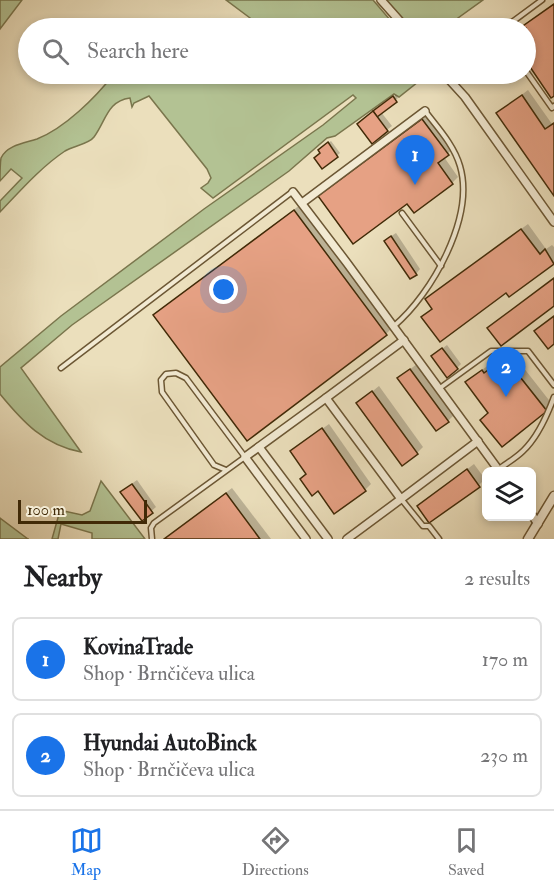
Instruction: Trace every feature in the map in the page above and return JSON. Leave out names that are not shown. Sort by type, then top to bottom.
[{"type":"street","points":[[381,0],[397,18]]},
{"type":"street","points":[[453,84],[465,97],[554,222]]},
{"type":"street","points":[[302,203],[426,111]]},
{"type":"street","points":[[293,192],[497,467]]},
{"type":"street","points":[[306,539],[245,457],[404,340]]},
{"type":"street","points":[[326,398],[401,499]]},
{"type":"street","points":[[347,539],[478,441]]},
{"type":"street","points":[[259,447],[328,539]]},
{"type":"street","points":[[528,539],[554,496]]},
{"type":"lane","points":[[518,18],[542,0]]},
{"type":"lane","points":[[534,84],[552,108],[554,106]]},
{"type":"lane","points":[[393,327],[410,313],[422,298],[441,266],[460,210],[464,181],[460,164],[450,144],[426,111]]},
{"type":"lane","points":[[61,368],[293,192]]},
{"type":"lane","points":[[402,213],[441,266]]},
{"type":"lane","points":[[439,388],[491,351],[528,351],[554,385]]},
{"type":"lane","points":[[152,539],[151,528],[154,523],[245,457],[186,378],[176,373],[166,374],[160,380],[162,392],[214,465],[226,470]]},
{"type":"lane","points":[[503,467],[523,451],[533,439],[554,397]]},
{"type":"lane","points":[[401,499],[423,526],[429,526],[439,539]]},
{"type":"green space","points":[[0,0],[22,0],[0,29]]},
{"type":"green space","points":[[226,0],[373,0],[388,18],[250,18]]},
{"type":"green space","points":[[383,0],[483,0],[458,18],[400,18]]},
{"type":"green space","points":[[105,84],[415,84],[399,97],[394,94],[335,136],[327,138],[289,171],[72,325],[21,368],[81,452],[68,449],[45,438],[17,414],[0,394],[0,367],[61,316],[204,209],[323,125],[356,98],[353,95],[213,198],[201,188],[211,178],[207,169],[149,96],[134,103],[132,107],[130,98],[122,100],[112,107],[92,139],[56,157],[0,212],[0,201],[22,178],[11,169],[0,181],[1,158],[7,150],[48,134],[69,120]]},
{"type":"green space","points":[[101,481],[145,539],[92,539],[92,533],[61,524],[58,539],[52,539],[59,514],[64,511],[82,515],[90,511]]},
{"type":"green space","points":[[0,518],[28,539],[0,539]]},
{"type":"building","points":[[554,4],[554,96],[551,98],[536,76],[536,18],[534,18]]},
{"type":"building","points":[[522,95],[545,129],[554,123],[554,196],[496,113]]},
{"type":"building","points":[[393,96],[397,102],[377,117],[373,111]]},
{"type":"building","points":[[373,111],[388,131],[372,144],[357,124]]},
{"type":"building","points":[[422,119],[449,155],[438,163],[453,184],[414,213],[407,204],[353,244],[318,196]]},
{"type":"building","points":[[328,142],[338,157],[322,169],[314,158],[320,153],[318,150]]},
{"type":"building","points":[[294,210],[387,335],[247,441],[153,315]]},
{"type":"building","points":[[521,229],[540,254],[545,249],[554,264],[509,297],[506,293],[440,342],[421,317],[432,309],[425,299]]},
{"type":"building","points":[[391,236],[417,275],[410,279],[384,241]]},
{"type":"building","points":[[554,278],[554,306],[501,346],[487,328]]},
{"type":"building","points":[[554,316],[554,344],[548,349],[534,331]]},
{"type":"building","points":[[442,348],[458,369],[447,378],[431,356]]},
{"type":"building","points":[[500,361],[505,367],[509,363],[547,411],[502,447],[480,420],[488,413],[465,382],[482,370],[484,373]]},
{"type":"building","points":[[410,369],[449,422],[436,431],[397,378]]},
{"type":"building","points":[[372,391],[418,454],[402,466],[356,403]]},
{"type":"building","points":[[322,428],[366,491],[334,514],[318,491],[312,496],[300,479],[306,474],[290,451]]},
{"type":"building","points":[[467,469],[480,487],[429,523],[417,506]]},
{"type":"building","points":[[132,484],[153,513],[142,521],[120,492]]},
{"type":"building","points":[[226,493],[260,539],[164,539]]},
{"type":"place","name":"KovinaTrade","points":[[415,185]]},
{"type":"place","name":"Hyundai AutoBinck","points":[[506,397]]}]
